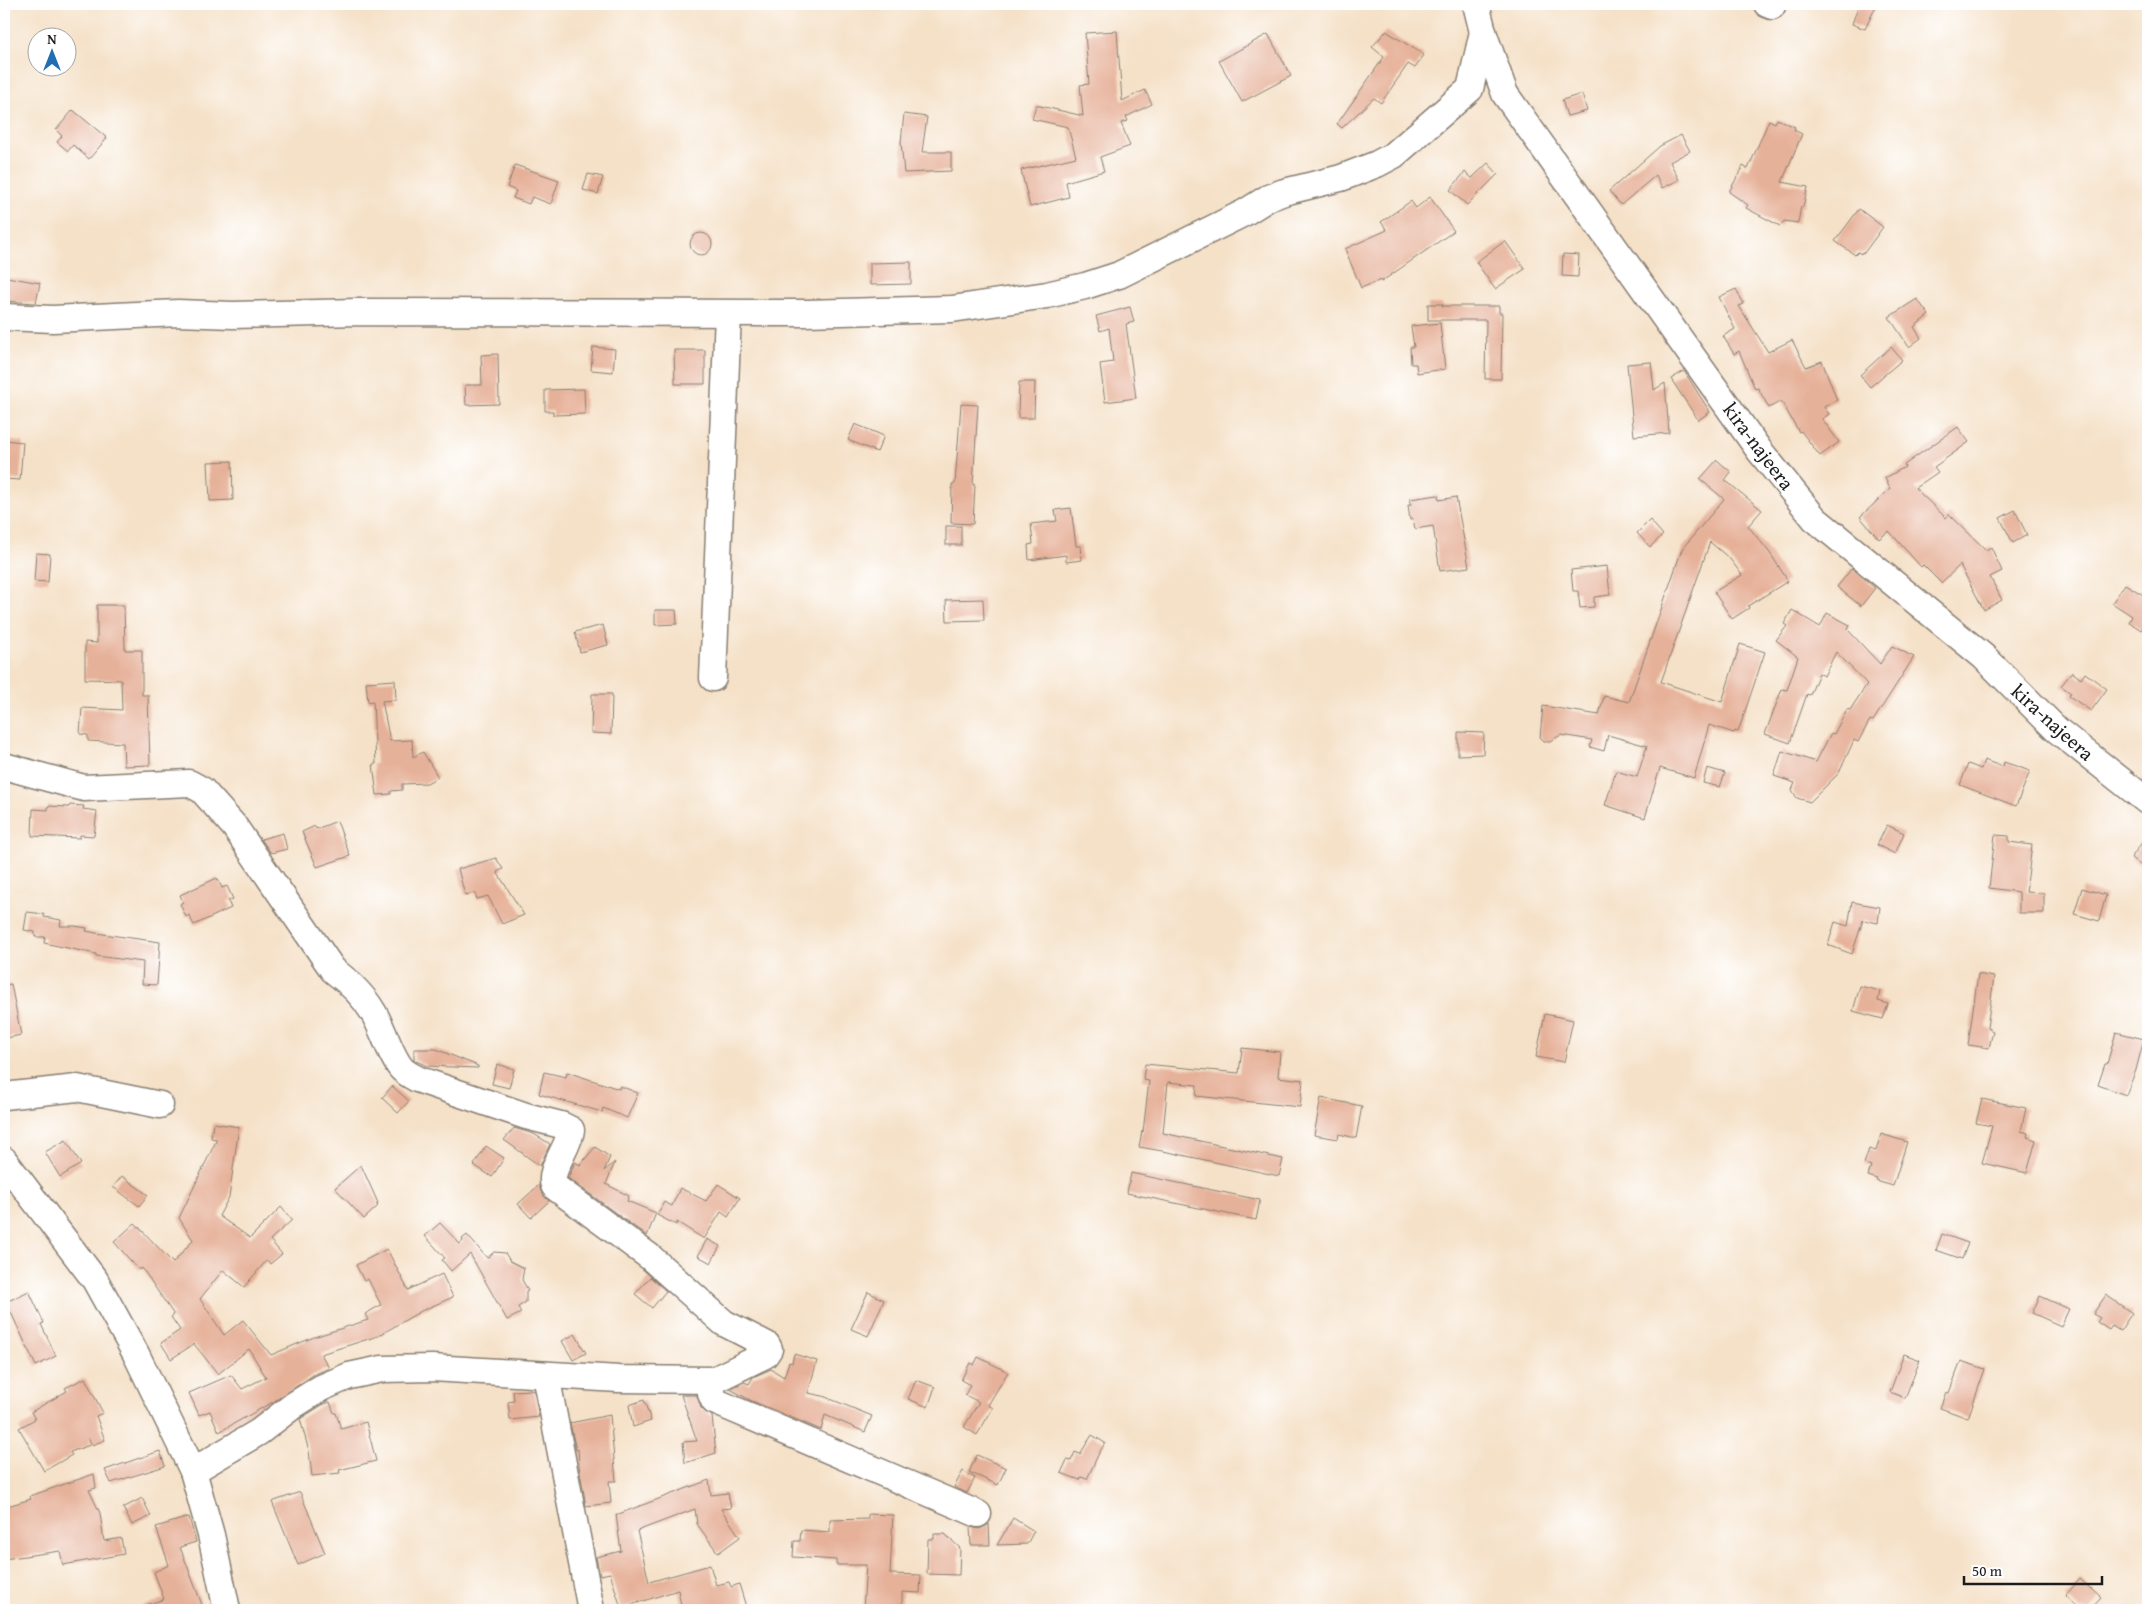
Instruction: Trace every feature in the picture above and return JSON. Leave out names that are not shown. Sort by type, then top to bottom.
[{"type":"street","name":"kira-najeera","points":[[1476,4],[1483,32],[1505,94],[1759,450],[1815,519],[1984,657],[2057,730],[2148,802]]},
{"type":"street","points":[[4,317],[53,320],[178,313],[233,315],[357,312],[728,314],[952,309],[1006,302],[1085,286],[1119,275],[1244,213],[1268,198],[1284,192],[1341,178],[1394,155],[1470,89],[1483,32]]},
{"type":"street","points":[[1470,89],[1505,94]]},
{"type":"street","points":[[713,678],[728,314]]},
{"type":"street","points":[[4,766],[84,788],[189,783],[202,790],[234,826],[333,970],[352,984],[373,1011],[402,1070],[417,1079],[526,1116],[561,1125],[570,1130],[570,1140],[552,1174],[552,1182],[555,1187],[650,1257],[724,1323],[767,1345],[769,1349],[766,1355],[714,1380],[619,1379],[432,1368],[382,1369],[349,1376],[321,1388],[301,1400],[259,1432],[193,1471]]},
{"type":"street","points":[[4,1096],[77,1088],[160,1105]]},
{"type":"street","points":[[4,1160],[95,1280],[136,1354],[193,1471],[211,1535],[227,1610]]},
{"type":"street","points":[[546,1374],[591,1610]]},
{"type":"street","points":[[714,1380],[711,1394],[714,1401],[978,1514]]},
{"type":"building","points":[[1859,4],[1877,4],[1865,29],[1852,24]]},
{"type":"building","points":[[1117,31],[1122,101],[1145,90],[1152,104],[1126,117],[1128,121],[1121,123],[1130,146],[1100,157],[1104,171],[1066,182],[1069,197],[1030,207],[1021,170],[1076,157],[1068,127],[1032,119],[1036,105],[1083,116],[1080,85],[1089,84],[1085,33]]},
{"type":"building","points":[[1386,31],[1424,55],[1415,68],[1408,64],[1381,103],[1374,98],[1342,128],[1337,124],[1384,57],[1372,47]]},
{"type":"building","points":[[1268,34],[1291,76],[1242,102],[1219,61]]},
{"type":"building","points":[[1582,94],[1587,111],[1567,116],[1562,100]]},
{"type":"building","points":[[73,110],[107,138],[89,159],[73,145],[68,151],[57,142],[62,136],[56,130]]},
{"type":"building","points":[[904,114],[927,117],[922,152],[951,152],[951,171],[904,173],[901,142]]},
{"type":"building","points":[[1777,119],[1795,127],[1794,130],[1802,134],[1782,182],[1808,187],[1803,207],[1801,206],[1798,223],[1784,221],[1780,226],[1746,208],[1748,205],[1729,192],[1743,166],[1748,169],[1769,120],[1775,123]]},
{"type":"building","points":[[1681,135],[1690,151],[1670,162],[1679,180],[1662,188],[1656,175],[1621,205],[1609,191],[1660,146]]},
{"type":"building","points":[[1488,163],[1498,174],[1467,205],[1450,190],[1465,172],[1472,178]]},
{"type":"building","points":[[515,165],[559,180],[551,204],[532,197],[529,204],[513,198],[516,191],[507,187]]},
{"type":"building","points":[[588,174],[603,177],[598,194],[583,190]]},
{"type":"building","points":[[1430,197],[1454,231],[1381,282],[1381,280],[1361,288],[1345,249],[1387,230],[1381,222],[1411,201],[1416,208]]},
{"type":"building","points":[[1859,209],[1883,227],[1864,253],[1858,252],[1855,255],[1835,241]]},
{"type":"building","points":[[701,233],[709,236],[712,244],[709,252],[701,255],[693,252],[690,244],[693,236]]},
{"type":"building","points":[[1505,241],[1525,269],[1495,289],[1476,262]]},
{"type":"building","points":[[1563,254],[1579,255],[1578,277],[1562,276]]},
{"type":"building","points":[[911,262],[911,284],[870,285],[870,263]]},
{"type":"building","points":[[7,277],[40,283],[36,303],[4,301]]},
{"type":"building","points":[[1736,289],[1744,304],[1739,306],[1768,352],[1792,340],[1806,367],[1822,361],[1837,400],[1824,407],[1829,414],[1822,419],[1839,442],[1820,456],[1801,431],[1799,432],[1781,401],[1769,408],[1758,388],[1755,389],[1739,351],[1734,354],[1723,336],[1735,329],[1719,297]]},
{"type":"building","points":[[1917,299],[1929,315],[1914,327],[1921,338],[1909,347],[1889,317]]},
{"type":"building","points":[[1428,304],[1443,304],[1442,306],[1499,306],[1499,313],[1502,313],[1501,379],[1485,379],[1486,320],[1428,320]]},
{"type":"building","points":[[1130,307],[1134,322],[1126,324],[1136,398],[1105,402],[1100,364],[1113,362],[1109,328],[1100,331],[1096,316]]},
{"type":"building","points":[[1440,323],[1445,369],[1417,373],[1416,364],[1411,364],[1410,347],[1414,347],[1411,326]]},
{"type":"building","points":[[593,347],[615,349],[613,372],[591,370]]},
{"type":"building","points":[[1891,347],[1902,360],[1870,387],[1860,375]]},
{"type":"building","points":[[674,350],[705,350],[705,384],[675,384]]},
{"type":"building","points":[[498,354],[499,404],[466,405],[465,385],[482,385],[481,355]]},
{"type":"building","points":[[1651,362],[1654,390],[1665,383],[1669,433],[1634,436],[1627,364]]},
{"type":"building","points":[[1684,371],[1710,412],[1698,420],[1671,379]]},
{"type":"building","points":[[1019,382],[1035,382],[1034,418],[1018,418]]},
{"type":"building","points":[[584,389],[585,414],[553,415],[553,411],[545,411],[545,390]]},
{"type":"building","points":[[961,404],[978,405],[973,485],[975,485],[973,524],[951,523],[952,484],[955,484]]},
{"type":"building","points":[[855,424],[884,436],[877,452],[848,440]]},
{"type":"building","points":[[1958,427],[1969,442],[1934,467],[1938,472],[1915,488],[1946,518],[1949,514],[1986,550],[1991,547],[2002,571],[1990,577],[2002,600],[1984,610],[1960,565],[1941,583],[1923,565],[1921,567],[1889,531],[1879,539],[1860,517],[1890,489],[1885,478],[1905,467],[1904,465]]},
{"type":"building","points":[[4,440],[23,442],[20,480],[4,479]]},
{"type":"building","points":[[1717,460],[1731,472],[1725,480],[1762,510],[1748,526],[1770,553],[1788,581],[1748,606],[1749,608],[1732,619],[1714,592],[1742,575],[1730,559],[1710,542],[1661,682],[1722,702],[1740,644],[1765,652],[1738,732],[1735,731],[1734,733],[1709,725],[1694,778],[1660,768],[1645,818],[1605,805],[1616,771],[1637,777],[1647,746],[1608,735],[1604,751],[1590,747],[1592,740],[1561,735],[1550,741],[1544,741],[1540,737],[1543,706],[1599,715],[1604,696],[1629,702],[1682,549],[1724,499],[1700,479]]},
{"type":"building","points":[[232,461],[233,500],[210,501],[208,462]]},
{"type":"building","points":[[1438,495],[1439,500],[1456,497],[1469,567],[1440,571],[1433,526],[1415,529],[1413,519],[1410,520],[1408,505],[1411,505],[1410,499]]},
{"type":"building","points":[[1071,508],[1076,546],[1081,546],[1082,560],[1066,562],[1066,555],[1029,560],[1028,545],[1033,544],[1031,524],[1057,521],[1055,510]]},
{"type":"building","points":[[2015,510],[2027,535],[2013,543],[2000,518]]},
{"type":"building","points":[[1650,520],[1663,535],[1650,547],[1637,533]]},
{"type":"building","points":[[946,526],[961,526],[961,545],[946,545]]},
{"type":"building","points":[[36,553],[50,554],[48,582],[34,581]]},
{"type":"building","points":[[1607,566],[1610,595],[1594,597],[1594,607],[1580,608],[1578,591],[1573,591],[1571,570]]},
{"type":"building","points":[[1852,568],[1875,588],[1861,606],[1837,587]]},
{"type":"building","points":[[2125,584],[2145,596],[2148,592],[2148,626],[2145,624],[2141,630],[2129,622],[2132,616],[2112,603]]},
{"type":"building","points":[[983,599],[984,620],[947,621],[946,600]]},
{"type":"building","points":[[97,605],[124,605],[125,650],[142,650],[142,695],[148,695],[150,765],[124,766],[123,743],[88,741],[88,735],[80,734],[82,708],[122,710],[121,680],[85,679],[85,642],[97,643]]},
{"type":"building","points":[[655,610],[676,610],[677,624],[655,625]]},
{"type":"building","points":[[1792,610],[1820,627],[1827,613],[1850,625],[1848,630],[1880,664],[1892,646],[1914,657],[1873,721],[1870,720],[1858,742],[1854,740],[1839,773],[1810,802],[1797,798],[1792,790],[1795,783],[1774,776],[1782,751],[1816,762],[1831,733],[1834,734],[1847,709],[1850,710],[1867,684],[1836,652],[1824,676],[1819,673],[1810,695],[1807,694],[1790,743],[1765,734],[1782,689],[1787,690],[1798,657],[1776,640],[1787,626],[1784,624]]},
{"type":"building","points":[[603,625],[608,645],[580,652],[575,632]]},
{"type":"building","points":[[2072,672],[2081,679],[2085,673],[2107,689],[2091,711],[2069,696],[2071,693],[2061,686]]},
{"type":"building","points":[[395,680],[396,700],[382,701],[390,741],[412,740],[413,757],[423,752],[438,777],[427,783],[402,784],[402,790],[391,791],[391,794],[377,795],[373,764],[376,764],[373,701],[368,702],[366,682]]},
{"type":"building","points":[[592,694],[612,694],[611,734],[591,733]]},
{"type":"building","points":[[1458,732],[1484,733],[1483,754],[1458,755]]},
{"type":"building","points":[[1984,760],[2003,767],[2004,762],[2030,771],[2016,806],[1960,785],[1968,764],[1981,769]]},
{"type":"building","points":[[1707,768],[1725,773],[1720,787],[1703,783]]},
{"type":"building","points":[[70,805],[84,806],[83,809],[97,811],[94,836],[80,835],[80,838],[32,836],[33,809],[48,810],[48,806],[69,807]]},
{"type":"building","points":[[337,821],[350,856],[317,867],[302,832],[315,826],[316,829]]},
{"type":"building","points":[[1887,825],[1904,833],[1895,854],[1877,845]]},
{"type":"building","points":[[283,833],[287,849],[271,853],[261,839]]},
{"type":"building","points":[[2148,834],[2148,871],[2131,858]]},
{"type":"building","points":[[1995,835],[2009,836],[2009,842],[2032,845],[2026,892],[2044,893],[2044,913],[2019,913],[2019,892],[1989,888]]},
{"type":"building","points":[[496,858],[503,869],[497,872],[524,915],[502,924],[488,896],[477,899],[475,893],[465,895],[458,869]]},
{"type":"building","points":[[217,878],[222,888],[227,886],[233,899],[228,901],[231,908],[194,925],[189,915],[186,917],[180,904],[183,902],[180,895]]},
{"type":"building","points":[[2082,888],[2106,895],[2099,921],[2074,914]]},
{"type":"building","points":[[1852,902],[1880,907],[1878,923],[1863,920],[1852,954],[1828,945],[1835,922],[1848,926]]},
{"type":"building","points":[[27,912],[44,914],[44,917],[61,920],[60,926],[75,926],[87,928],[86,931],[96,933],[160,942],[157,985],[142,984],[143,962],[96,956],[96,954],[44,943],[45,937],[35,937],[35,932],[24,930]]},
{"type":"building","points":[[1978,974],[1994,977],[1987,1028],[1993,1031],[1989,1048],[1968,1045]]},
{"type":"building","points":[[11,984],[21,1035],[6,1038],[4,985]]},
{"type":"building","points":[[1860,986],[1880,991],[1878,1001],[1888,1004],[1883,1019],[1853,1011]]},
{"type":"building","points":[[1545,1014],[1573,1020],[1564,1062],[1536,1057]]},
{"type":"building","points":[[2116,1032],[2144,1039],[2136,1070],[2126,1095],[2098,1085],[2105,1064],[2107,1064]]},
{"type":"building","points":[[1242,1048],[1280,1052],[1278,1077],[1303,1080],[1300,1107],[1196,1096],[1197,1085],[1168,1082],[1163,1133],[1283,1159],[1279,1176],[1139,1147],[1143,1132],[1149,1081],[1143,1080],[1145,1064],[1239,1073]]},
{"type":"building","points":[[414,1049],[436,1049],[478,1066],[478,1068],[427,1066],[414,1060]]},
{"type":"building","points":[[497,1064],[514,1069],[509,1088],[492,1084]]},
{"type":"building","points":[[544,1072],[566,1077],[567,1072],[619,1089],[620,1086],[638,1093],[627,1118],[603,1108],[602,1112],[539,1094]]},
{"type":"building","points":[[392,1086],[409,1101],[398,1113],[382,1098]]},
{"type":"building","points":[[1321,1098],[1362,1106],[1356,1138],[1339,1134],[1338,1139],[1314,1135]]},
{"type":"building","points":[[1982,1099],[2026,1108],[2021,1131],[2028,1133],[2027,1137],[2036,1140],[2027,1173],[1982,1163],[1992,1126],[1976,1123]]},
{"type":"building","points":[[213,1123],[239,1127],[229,1197],[219,1216],[250,1238],[281,1207],[292,1220],[270,1240],[282,1254],[270,1264],[267,1260],[244,1287],[223,1270],[200,1299],[224,1335],[243,1320],[271,1355],[314,1337],[368,1320],[365,1314],[381,1305],[368,1279],[364,1281],[356,1265],[387,1249],[408,1290],[442,1274],[453,1297],[421,1311],[378,1336],[321,1354],[329,1368],[313,1375],[278,1399],[219,1432],[210,1411],[199,1415],[189,1393],[231,1375],[242,1389],[266,1377],[249,1349],[218,1374],[194,1344],[171,1359],[161,1343],[180,1330],[171,1317],[174,1315],[142,1268],[139,1270],[114,1242],[135,1223],[173,1263],[193,1240],[179,1218],[217,1139],[211,1138]]},
{"type":"building","points":[[514,1128],[534,1134],[550,1144],[540,1166],[504,1140]]},
{"type":"building","points":[[1881,1134],[1907,1142],[1893,1186],[1876,1181],[1877,1179],[1868,1176],[1871,1166],[1864,1164],[1869,1149],[1876,1151]]},
{"type":"building","points":[[66,1140],[81,1164],[60,1177],[45,1152]]},
{"type":"building","points":[[486,1146],[504,1158],[492,1177],[474,1165]]},
{"type":"building","points":[[595,1147],[610,1157],[604,1171],[615,1162],[606,1184],[629,1196],[627,1201],[656,1213],[647,1236],[568,1178],[575,1162],[580,1165]]},
{"type":"building","points":[[361,1165],[378,1203],[376,1204],[378,1206],[364,1219],[335,1188]]},
{"type":"building","points":[[1131,1173],[1260,1200],[1256,1220],[1127,1193]]},
{"type":"building","points":[[122,1176],[148,1195],[139,1206],[113,1187]]},
{"type":"building","points":[[718,1184],[740,1198],[728,1217],[721,1212],[704,1239],[677,1222],[676,1225],[657,1215],[664,1202],[672,1206],[680,1188],[706,1201]]},
{"type":"building","points":[[539,1185],[541,1192],[549,1201],[531,1218],[518,1204]]},
{"type":"building","points":[[440,1223],[460,1244],[467,1235],[487,1258],[494,1252],[505,1253],[510,1261],[524,1268],[522,1280],[528,1290],[526,1291],[526,1302],[518,1307],[521,1313],[507,1320],[470,1254],[451,1271],[442,1260],[445,1258],[425,1236]]},
{"type":"building","points":[[1942,1234],[1968,1243],[1962,1259],[1936,1250]]},
{"type":"building","points":[[707,1239],[720,1246],[711,1263],[698,1256]]},
{"type":"building","points":[[650,1277],[666,1291],[652,1308],[635,1294]]},
{"type":"building","points":[[29,1291],[44,1323],[41,1324],[56,1356],[36,1366],[6,1302]]},
{"type":"building","points":[[868,1292],[884,1300],[868,1336],[851,1329]]},
{"type":"building","points":[[2106,1295],[2132,1313],[2120,1331],[2112,1326],[2109,1330],[2097,1322],[2100,1318],[2093,1314]]},
{"type":"building","points":[[2040,1296],[2069,1309],[2061,1326],[2032,1313]]},
{"type":"building","points":[[575,1334],[586,1353],[573,1360],[562,1341]]},
{"type":"building","points":[[794,1354],[817,1361],[808,1393],[823,1396],[872,1416],[865,1432],[825,1415],[821,1430],[750,1400],[730,1389],[744,1382],[749,1384],[753,1377],[771,1369],[784,1377],[789,1362],[792,1363]]},
{"type":"building","points":[[1904,1354],[1920,1360],[1905,1398],[1890,1392]]},
{"type":"building","points":[[978,1357],[1008,1372],[988,1405],[993,1408],[977,1435],[964,1427],[979,1402],[965,1395],[970,1385],[961,1380],[970,1363],[974,1365]]},
{"type":"building","points":[[1961,1361],[1985,1369],[1968,1418],[1940,1408],[1946,1392],[1949,1393]]},
{"type":"building","points":[[85,1378],[103,1413],[96,1416],[105,1440],[92,1445],[88,1438],[90,1445],[70,1452],[72,1455],[44,1471],[19,1428],[35,1419],[31,1412],[67,1391],[65,1388]]},
{"type":"building","points":[[916,1380],[935,1387],[928,1407],[908,1399]]},
{"type":"building","points":[[513,1391],[534,1391],[539,1417],[510,1420],[508,1402],[514,1401]]},
{"type":"building","points":[[681,1395],[697,1395],[701,1408],[712,1416],[716,1453],[685,1463],[683,1442],[697,1441]]},
{"type":"building","points":[[644,1400],[651,1421],[633,1427],[629,1405]]},
{"type":"building","points":[[330,1402],[341,1429],[366,1422],[376,1461],[339,1470],[340,1473],[312,1476],[309,1451],[300,1419]]},
{"type":"building","points":[[610,1415],[616,1481],[609,1481],[611,1503],[586,1506],[578,1449],[576,1450],[570,1423]]},
{"type":"building","points":[[1092,1435],[1105,1443],[1087,1479],[1081,1477],[1080,1480],[1061,1473],[1067,1460],[1071,1461],[1075,1452],[1080,1454]]},
{"type":"building","points":[[160,1451],[165,1466],[111,1483],[105,1470]]},
{"type":"building","points":[[977,1455],[1006,1468],[998,1485],[969,1472]]},
{"type":"building","points":[[963,1471],[975,1478],[967,1493],[954,1487]]},
{"type":"building","points":[[94,1474],[96,1488],[89,1490],[100,1513],[104,1541],[121,1538],[124,1554],[63,1565],[60,1551],[4,1559],[4,1507],[31,1499],[30,1496]]},
{"type":"building","points":[[709,1480],[711,1495],[728,1493],[731,1508],[721,1509],[740,1537],[718,1553],[697,1524],[695,1509],[637,1531],[649,1582],[710,1565],[716,1585],[729,1582],[731,1587],[739,1584],[747,1610],[682,1610],[678,1590],[621,1608],[610,1573],[600,1575],[596,1557],[621,1551],[616,1515]]},
{"type":"building","points":[[300,1492],[325,1553],[298,1565],[272,1502]]},
{"type":"building","points":[[142,1498],[151,1516],[132,1525],[123,1508]]},
{"type":"building","points":[[868,1514],[893,1515],[890,1574],[921,1575],[920,1593],[902,1592],[902,1607],[888,1607],[888,1610],[863,1610],[866,1565],[836,1565],[836,1560],[793,1557],[794,1541],[800,1541],[801,1530],[830,1532],[830,1520],[868,1519]]},
{"type":"building","points":[[189,1517],[196,1542],[180,1547],[204,1610],[137,1610],[137,1608],[164,1599],[154,1572],[169,1565],[156,1527]]},
{"type":"building","points":[[1013,1518],[1034,1531],[1027,1544],[997,1545]]},
{"type":"building","points":[[989,1524],[990,1545],[971,1545],[970,1527],[980,1529]]},
{"type":"building","points":[[934,1534],[945,1534],[960,1548],[959,1575],[927,1574],[928,1539],[934,1539]]},
{"type":"building","points":[[2080,1579],[2101,1598],[2090,1610],[2080,1610],[2065,1596]]}]
